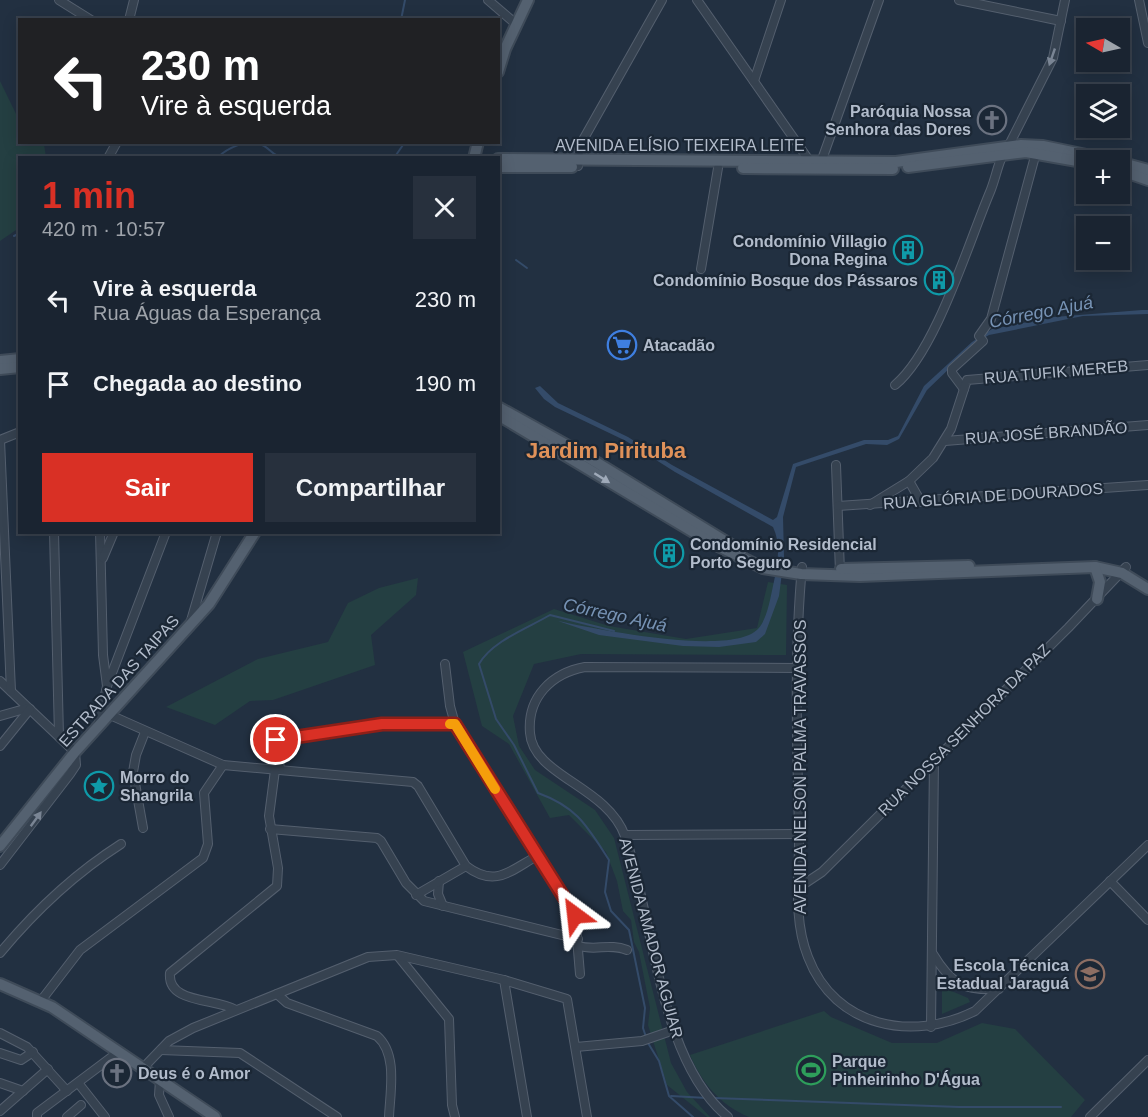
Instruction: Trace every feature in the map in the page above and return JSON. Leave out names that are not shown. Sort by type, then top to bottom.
[{"type":"main road","points":[[500,67],[521,6],[528,0]]},
{"type":"main road","name":"AVENIDA ELÍSIO TEIXEIRA LEITE","points":[[500,159],[578,163],[900,168],[1006,150],[1036,149],[1076,155]]},
{"type":"main road","name":"AVENIDA ELÍSIO TEIXEIRA LEITE","points":[[1036,149],[1076,159]]},
{"type":"main road","name":"AVENIDA ELÍSIO TEIXEIRA LEITE","points":[[500,167],[578,163]]},
{"type":"main road","name":"AVENIDA ELÍSIO TEIXEIRA LEITE","points":[[678,165],[718,168],[816,165]]},
{"type":"main road","points":[[1130,165],[1148,171]]},
{"type":"main road","points":[[1130,174],[1148,180]]},
{"type":"main road","points":[[0,361],[18,359]]},
{"type":"main road","points":[[0,369],[18,367]]},
{"type":"main road","points":[[500,408],[581,453],[742,552],[774,567]]},
{"type":"main road","points":[[500,416],[732,554],[774,567],[840,573],[1095,567],[1124,570],[1148,589]]},
{"type":"main road","name":"ESTRADA DAS TAIPAS","points":[[0,846],[75,752],[208,604],[254,534]]},
{"type":"main road","points":[[840,573],[1089,561],[1124,570],[1148,580]]},
{"type":"main road","points":[[1095,567],[1100,582],[1097,599]]},
{"type":"main road","points":[[0,984],[40,1002],[80,1026],[215,1117]]},
{"type":"street","points":[[59,0],[88,18]]},
{"type":"street","points":[[130,18],[134,0]]},
{"type":"street","points":[[488,0],[516,24]]},
{"type":"street","points":[[578,163],[577,153],[584,137],[662,0]]},
{"type":"street","points":[[697,0],[816,165]]},
{"type":"street","points":[[754,81],[782,0]]},
{"type":"street","points":[[816,165],[879,0]]},
{"type":"street","points":[[959,0],[1061,18]]},
{"type":"street","points":[[978,0],[1061,18]]},
{"type":"street","points":[[895,385],[917,362],[935,327],[1006,150],[1053,58],[1065,0]]},
{"type":"street","points":[[1139,0],[1148,43]]},
{"type":"street","points":[[870,505],[909,481],[933,458],[945,441],[956,418],[965,385],[952,373],[952,369],[980,339],[991,319],[1036,149]]},
{"type":"street","points":[[701,270],[718,168]]},
{"type":"street","name":"RUA TUFIK MEREB","points":[[965,385],[970,379],[1148,365]]},
{"type":"street","name":"RUA JOSÉ BRANDÃO","points":[[945,441],[1148,425]]},
{"type":"street","points":[[11,691],[0,440],[18,433]]},
{"type":"street","points":[[836,465],[840,573]]},
{"type":"street","points":[[909,481],[921,502]]},
{"type":"street","name":"RUA GLÓRIA DE DOURADOS","points":[[838,507],[1148,484]]},
{"type":"street","points":[[54,534],[59,736]]},
{"type":"street","points":[[100,534],[103,655],[108,686]]},
{"type":"street","points":[[101,561],[113,534]]},
{"type":"street","points":[[98,728],[108,686],[165,534]]},
{"type":"street","points":[[190,625],[216,534]]},
{"type":"street","name":"AVENIDA NELSON PALMA TRAVASSOS","points":[[802,570],[798,888],[801,932],[808,958],[836,998],[877,1022],[904,1028],[931,1027],[952,1023],[975,1011],[1148,844]]},
{"type":"street","name":"RUA NOSSA SENHORA DA PAZ","points":[[798,888],[822,872],[1124,570]]},
{"type":"street","points":[[445,664],[450,706],[455,724],[537,856],[570,903],[575,915],[580,974]]},
{"type":"street","name":"AVENIDA AMADOR AGUIAR","points":[[728,1117],[703,1092],[685,1060],[674,1030],[625,835],[603,803],[548,765],[533,746],[531,717],[536,699],[550,681],[565,672],[585,667],[799,668]]},
{"type":"street","points":[[0,681],[75,752],[77,761],[73,770],[0,865]]},
{"type":"street","points":[[0,716],[29,709]]},
{"type":"street","points":[[0,746],[29,709]]},
{"type":"street","points":[[110,715],[223,765],[413,782],[418,786],[466,866],[478,873],[498,877],[537,856]]},
{"type":"street","points":[[236,1010],[226,1004],[178,994],[171,986],[170,973],[277,886],[278,868],[270,829],[269,805],[278,770],[276,740],[270,719]]},
{"type":"street","points":[[276,740],[382,724],[455,724]]},
{"type":"street","points":[[143,828],[134,772],[136,755],[145,732]]},
{"type":"street","points":[[931,1027],[934,759]]},
{"type":"street","points":[[40,1002],[80,950],[203,858],[208,844],[204,793],[223,765]]},
{"type":"street","points":[[270,829],[377,838],[416,895],[424,901],[578,942],[594,950],[614,945],[627,950]]},
{"type":"street","points":[[625,835],[799,834]]},
{"type":"street","points":[[0,953],[29,919],[69,881],[120,844]]},
{"type":"street","points":[[416,895],[466,866]]},
{"type":"street","points":[[439,881],[438,894],[443,906]]},
{"type":"street","points":[[1110,881],[1148,921]]},
{"type":"street","points":[[932,953],[947,975],[961,985],[981,990],[999,989]]},
{"type":"street","points":[[398,955],[449,1019],[454,1117]]},
{"type":"street","points":[[142,1069],[177,1036],[368,957],[398,955],[504,980],[567,999],[587,1117],[594,1117]]},
{"type":"street","points":[[504,980],[527,1117]]},
{"type":"street","points":[[277,994],[287,1004],[377,1036],[384,1041],[390,1064],[389,1117]]},
{"type":"street","points":[[576,1047],[646,1040],[674,1030]]},
{"type":"street","points":[[0,1033],[22,1043],[33,1052],[67,1091]]},
{"type":"street","points":[[160,1050],[240,1053],[337,1117]]},
{"type":"street","points":[[0,1053],[21,1060],[33,1052]]},
{"type":"street","points":[[37,1115],[117,1053]]},
{"type":"street","points":[[1090,1117],[1148,1060]]},
{"type":"street","points":[[0,1111],[48,1069]]},
{"type":"street","points":[[160,1080],[159,1095],[169,1117]]},
{"type":"street","points":[[0,1083],[22,1091]]},
{"type":"street","points":[[79,1084],[105,1117]]},
{"type":"street","points":[[67,1117],[81,1105]]},
{"type":"green space","points":[[0,81],[18,118],[18,144],[44,144],[46,156],[18,156],[18,229],[0,241]]},
{"type":"green space","points":[[418,578],[416,595],[371,635],[375,665],[273,700],[250,701],[215,725],[166,707],[258,659],[328,642],[348,603],[379,588]]},
{"type":"green space","points":[[768,582],[787,585],[786,655],[581,654],[534,664],[513,716],[519,746],[535,770],[595,810],[614,838],[671,1063],[687,1092],[710,1117],[707,1117],[667,1085],[648,1025],[650,1008],[631,920],[623,911],[617,881],[606,852],[569,815],[550,818],[509,744],[482,726],[463,652],[554,609],[609,626],[686,639],[757,628]]},
{"type":"green space","points":[[942,987],[968,998],[970,1002],[942,1014]]},
{"type":"green space","name":"Parque Pinheirinho D'Água","points":[[824,1011],[831,1017],[892,1043],[937,1043],[982,1023],[1015,1029],[1085,1100],[1071,1117],[749,1117],[729,1106],[713,1092],[700,1075],[690,1055]]},
{"type":"water","points":[[1148,310],[1148,314],[1083,316],[989,335],[977,342],[927,390],[899,439],[887,445],[866,444],[796,467],[783,517],[784,557],[779,596],[765,634],[756,642],[719,647],[683,646],[599,635],[558,621],[601,630],[693,641],[721,641],[743,637],[758,629],[766,615],[778,549],[773,527],[675,472],[626,441],[555,407],[535,388],[540,386],[558,403],[628,437],[672,465],[773,520],[777,517],[793,464],[864,440],[888,440],[898,436],[924,386],[972,342],[992,329],[1054,317]]},
{"type":"waterway","points":[[401,18],[405,0]]},
{"type":"waterway","points":[[220,156],[242,144]]},
{"type":"waterway","points":[[259,144],[278,156]]},
{"type":"waterway","points":[[395,156],[404,144]]},
{"type":"waterway","points":[[278,156],[304,155]]},
{"type":"waterway","points":[[14,236],[18,234]]},
{"type":"waterway","points":[[516,260],[527,268]]},
{"type":"waterway","name":"Córrego Ajuá","points":[[614,631],[550,615],[492,648],[479,664],[496,719],[514,745],[538,793],[572,811],[594,837],[609,860],[605,892],[611,911],[629,930],[645,1008],[643,1028],[646,1037]]},
{"type":"waterway","name":"Córrego Ajuá","points":[[648,1043],[659,1061],[669,1096],[693,1117]]},
{"type":"waterway","points":[[671,1096],[707,1098]]},
{"type":"waterway","points":[[713,1098],[959,1107],[1061,1107]]},
{"type":"slow traffic","points":[[450,724],[455,724],[495,789]]},
{"type":"place","name":"Paróquia Nossa Senhora das Dores","points":[[992,120]]},
{"type":"place","name":"Condomínio Villagio Dona Regina","points":[[908,250]]},
{"type":"place","name":"Condomínio Bosque dos Pássaros","points":[[939,280]]},
{"type":"place","name":"Atacadão","points":[[622,345]]},
{"type":"place","name":"Condomínio Residencial Porto Seguro","points":[[669,553]]},
{"type":"place","name":"Morro do Shangrila","points":[[99,786]]},
{"type":"place","name":"Escola Técnica Estadual Jaraguá","points":[[1090,974]]},
{"type":"place","name":"Parque Pinheirinho D'Água","points":[[811,1070]]},
{"type":"place","name":"Deus é o Amor","points":[[117,1073]]},
{"type":"district","name":"Jardim Pirituba","points":[[606,450]]},
{"type":"route","points":[[276,740],[382,724],[455,724],[537,856],[570,903],[575,915]]}]
